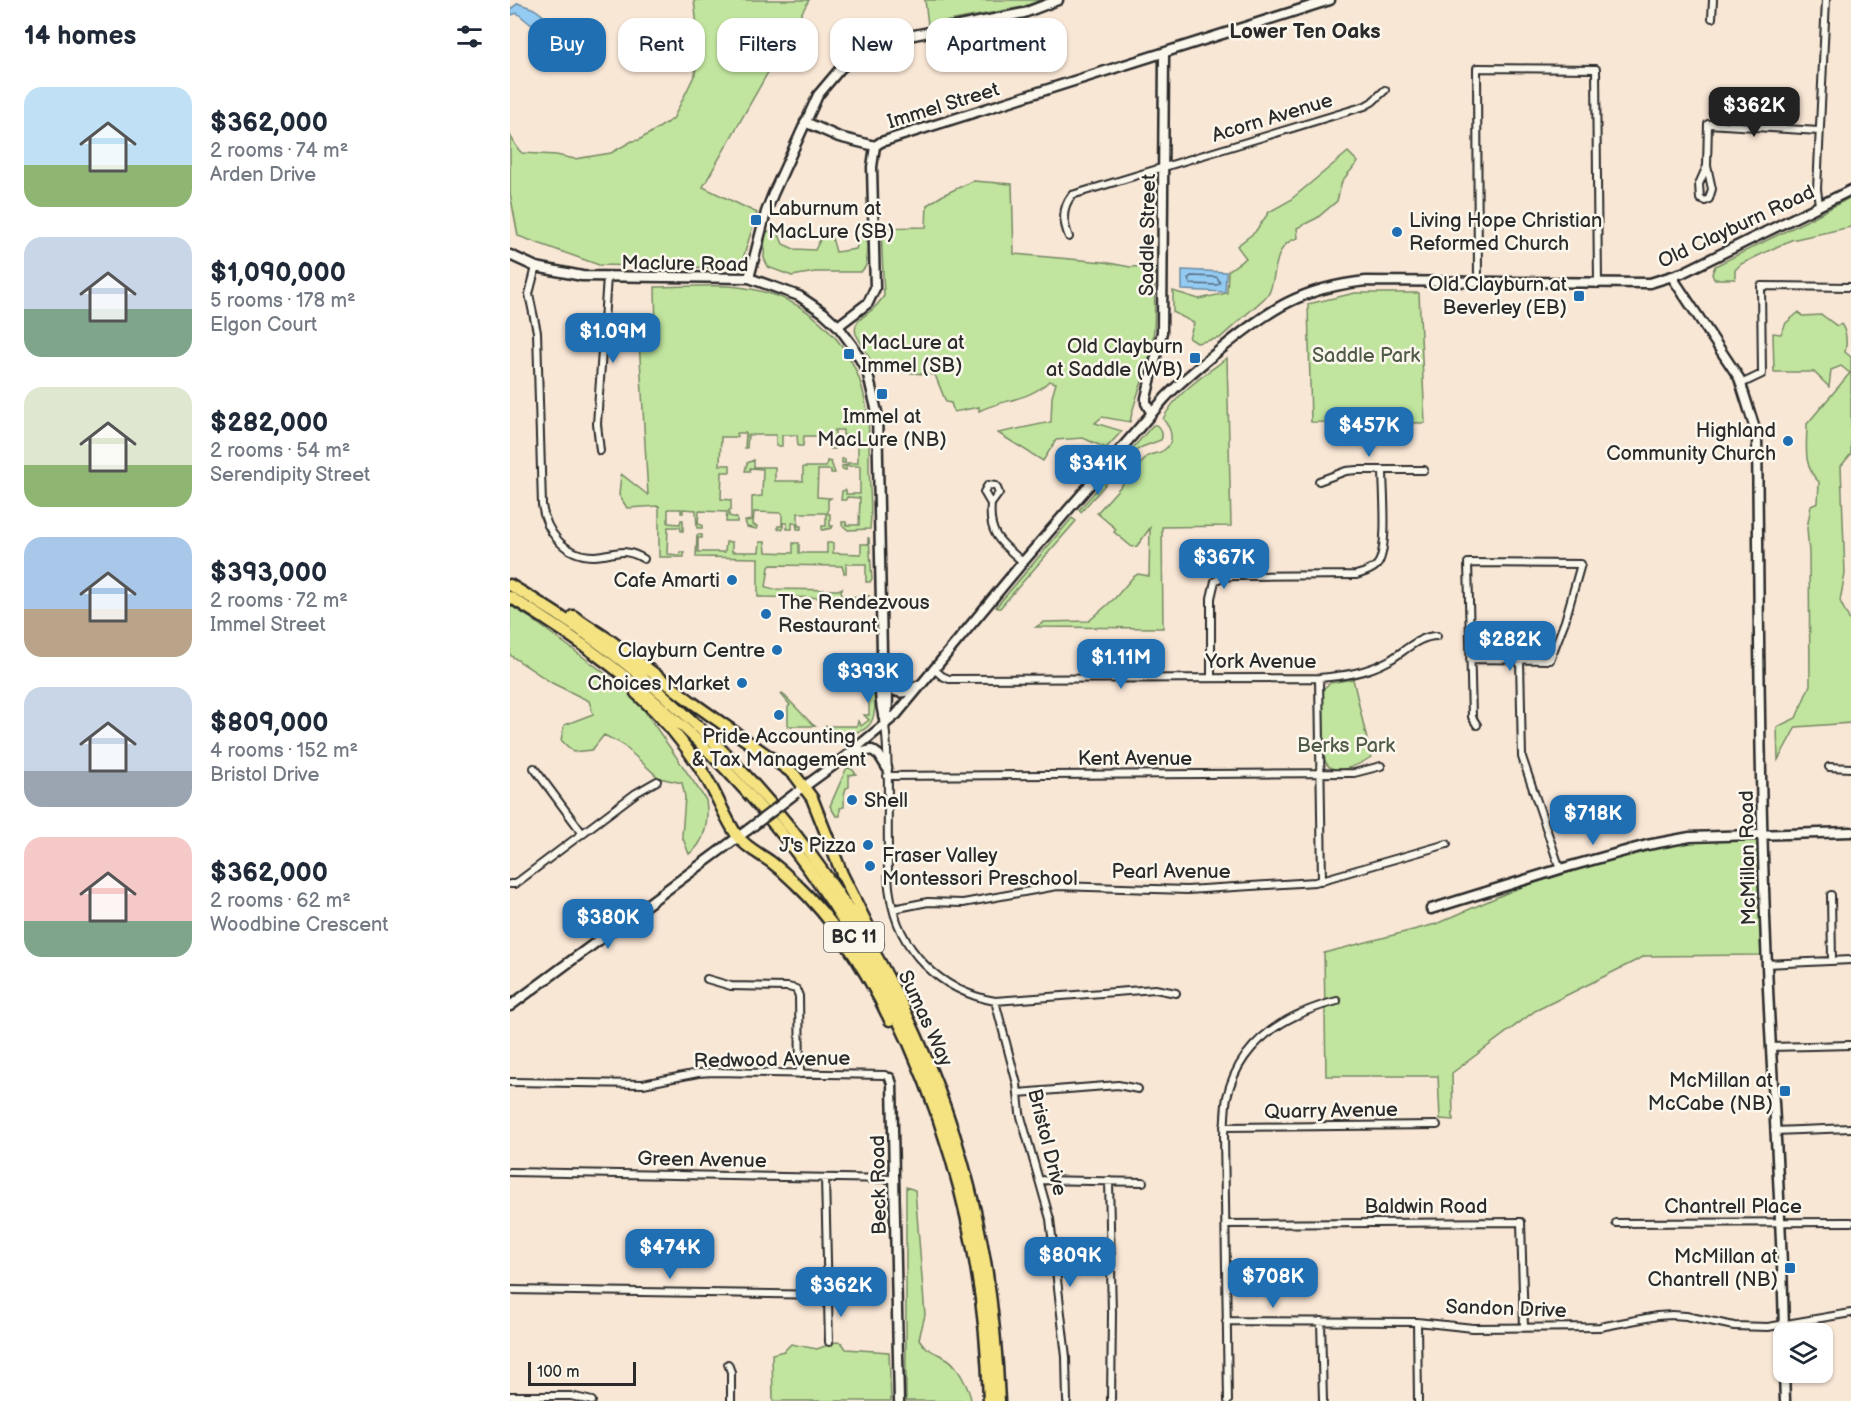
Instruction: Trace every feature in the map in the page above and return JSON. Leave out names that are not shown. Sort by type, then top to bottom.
[{"type":"highway","points":[[510,580],[546,599],[611,642],[702,710],[794,774],[800,790],[812,798],[856,902],[910,1010],[935,1072],[939,1093]]},
{"type":"highway","name":"Sumas Way","points":[[510,585],[571,623],[645,678],[727,754],[779,812],[821,868],[872,949],[916,1034],[962,1162],[984,1254],[993,1322],[999,1401]]},
{"type":"highway","name":"Sumas Way","points":[[510,597],[536,611],[603,658],[665,709],[716,757],[792,844],[843,919],[888,999],[919,1067],[948,1151],[967,1221],[976,1269],[986,1347],[989,1401]]},
{"type":"highway","points":[[536,611],[626,684],[659,715],[706,777],[738,837],[748,847],[772,862],[805,892],[842,935],[887,1014],[948,1151]]},
{"type":"main road","points":[[749,278],[766,212],[805,122],[829,80],[846,63],[873,46],[899,37],[1024,13],[1058,0]]},
{"type":"main road","points":[[1300,10],[1311,0]]},
{"type":"main road","name":"Immel Street","points":[[805,122],[839,137],[876,146],[888,139],[1164,54],[1328,0]]},
{"type":"main road","name":"Saddle Street","points":[[1151,412],[1146,398],[1162,332],[1164,54]]},
{"type":"main road","name":"Immel Street","points":[[838,326],[868,303],[875,288],[872,167],[876,146]]},
{"type":"main road","name":"Old Clayburn Road","points":[[510,1006],[885,725],[1151,412],[1183,380],[1277,307],[1330,286],[1366,281],[1650,283],[1672,277],[1851,190]]},
{"type":"main road","name":"Maclure Road","points":[[510,255],[536,267],[582,276],[749,278],[799,296],[838,326],[867,371],[875,396],[879,431],[882,653]]},
{"type":"main road","name":"McMillan Road","points":[[1672,277],[1741,384],[1757,435],[1766,964],[1781,1222],[1784,1323]]},
{"type":"main road","points":[[882,653],[887,684],[888,710],[885,725]]},
{"type":"main road","points":[[882,653],[878,658],[878,677],[881,711],[885,725]]},
{"type":"main road","points":[[887,684],[896,692],[901,693],[907,692],[924,681]]},
{"type":"main road","points":[[845,757],[872,750],[879,755],[887,772]]},
{"type":"main road","points":[[1431,909],[1560,869],[1647,845],[1690,837],[1851,832]]},
{"type":"main road","name":"Beck Road","points":[[890,1078],[892,1084],[899,1401]]},
{"type":"main road","points":[[1784,1383],[1785,1401]]},
{"type":"street","points":[[1712,18],[1713,0]]},
{"type":"street","points":[[1819,205],[1817,189],[1819,130],[1826,0]]},
{"type":"street","points":[[1478,282],[1477,68],[1596,69],[1598,284]]},
{"type":"street","name":"Acorn Avenue","points":[[1069,237],[1064,225],[1064,213],[1065,203],[1072,195],[1365,106],[1385,90]]},
{"type":"street","points":[[1707,166],[1698,189],[1700,199],[1705,201],[1709,199],[1712,189],[1707,166],[1708,124],[1819,130]]},
{"type":"street","points":[[536,267],[529,302],[537,332],[542,505],[547,524],[562,545],[577,553],[594,556],[621,551],[634,553],[644,559]]},
{"type":"street","points":[[600,450],[597,424],[607,277]]},
{"type":"street","points":[[1741,384],[1762,374],[1761,286],[1851,286]]},
{"type":"street","points":[[1211,678],[1211,598],[1215,581],[1222,577],[1234,576],[1356,575],[1371,570],[1377,564],[1383,551],[1383,470]]},
{"type":"street","points":[[1319,481],[1346,471],[1424,470]]},
{"type":"street","points":[[990,504],[990,520],[996,538],[1023,562]]},
{"type":"street","points":[[1470,659],[1550,660],[1565,621],[1581,564],[1468,563],[1470,659],[1472,717],[1477,725]]},
{"type":"street","name":"York Avenue","points":[[934,669],[949,679],[1319,678],[1349,675],[1368,669],[1386,662],[1426,636],[1437,636]]},
{"type":"street","points":[[1520,660],[1522,757],[1560,869]]},
{"type":"street","points":[[1319,678],[1322,881]]},
{"type":"street","points":[[885,725],[888,885],[893,909],[904,938],[931,972],[954,987],[994,1001],[1155,989],[1176,993]]},
{"type":"street","name":"Kent Avenue","points":[[887,772],[1354,773],[1381,766]]},
{"type":"street","points":[[1829,767],[1851,768]]},
{"type":"street","points":[[534,768],[583,834]]},
{"type":"street","points":[[510,884],[515,884],[636,793],[657,781]]},
{"type":"street","name":"Pearl Avenue","points":[[893,909],[928,902],[963,903],[1057,886],[1187,890],[1322,881],[1447,844]]},
{"type":"street","points":[[1831,895],[1832,961]]},
{"type":"street","points":[[1766,964],[1851,960]]},
{"type":"street","points":[[707,979],[730,986],[796,989],[799,996],[800,1074]]},
{"type":"street","name":"Bristol Drive","points":[[994,1001],[1018,1093],[1020,1113],[1050,1219],[1066,1357],[1067,1401]]},
{"type":"street","points":[[1228,1401],[1224,1127],[1227,1098],[1231,1084],[1256,1044],[1283,1021],[1310,1008],[1337,1002]]},
{"type":"street","points":[[1770,1047],[1851,1045]]},
{"type":"street","name":"Redwood Avenue","points":[[510,1082],[643,1084],[698,1073],[885,1075],[890,1078]]},
{"type":"street","points":[[1018,1093],[1118,1085],[1138,1089]]},
{"type":"street","name":"Quarry Avenue","points":[[1224,1127],[1437,1125]]},
{"type":"street","points":[[1774,1131],[1851,1128]]},
{"type":"street","name":"Green Avenue","points":[[510,1172],[894,1179]]},
{"type":"street","points":[[825,1178],[829,1342]]},
{"type":"street","points":[[1040,1180],[1143,1182]]},
{"type":"street","points":[[1109,1181],[1111,1401]]},
{"type":"street","name":"Baldwin Road","points":[[1226,1224],[1521,1222],[1524,1328]]},
{"type":"street","name":"Chantrell Place","points":[[1616,1222],[1851,1222]]},
{"type":"street","points":[[510,1290],[828,1294]]},
{"type":"street","name":"Sandon Drive","points":[[1809,1323],[1851,1313]]},
{"type":"street","name":"Sandon Drive","points":[[1226,1321],[1417,1322],[1473,1328],[1600,1327],[1672,1315],[1734,1326],[1773,1328]]},
{"type":"street","points":[[1321,1321],[1323,1401]]},
{"type":"street","points":[[1417,1322],[1419,1401]]},
{"type":"street","points":[[728,1364],[731,1372],[731,1401]]},
{"type":"street","points":[[510,1396],[571,1396],[592,1401]]},
{"type":"green space","points":[[694,0],[809,0],[799,18],[717,18],[717,72],[768,72],[703,187],[757,213],[741,265],[732,268],[599,265],[518,236],[510,193],[510,135],[522,153],[556,155],[575,159],[611,153],[632,141],[639,140],[673,119],[695,72],[705,72],[705,18],[696,18]]},
{"type":"green space","points":[[925,0],[1041,0],[1022,7],[965,18],[927,18]]},
{"type":"green space","points":[[1348,152],[1358,162],[1342,181],[1337,201],[1317,218],[1297,228],[1298,238],[1289,241],[1283,247],[1268,295],[1220,338],[1197,343],[1189,338],[1194,323],[1173,312],[1173,291],[1199,299],[1227,293],[1228,271],[1246,258],[1237,246],[1255,232],[1269,212],[1289,201]]},
{"type":"green space","points":[[973,181],[1012,184],[1014,254],[1104,262],[1130,267],[1154,266],[1154,322],[1148,364],[1130,422],[1102,417],[1095,423],[1122,431],[1106,448],[1083,438],[1056,440],[1043,461],[998,433],[1051,422],[1052,397],[1056,383],[1049,381],[1041,388],[1024,396],[979,411],[979,407],[954,412],[951,403],[946,402],[935,375],[875,368],[856,334],[856,325],[860,319],[884,296],[881,228],[926,227],[927,205]]},
{"type":"green space","points":[[1851,197],[1851,227],[1791,240],[1741,264],[1735,270],[1735,279],[1714,279],[1712,274],[1715,266]]},
{"type":"green space","points":[[777,230],[783,244],[794,249],[815,250],[820,240],[831,234],[836,252],[856,249],[860,236],[867,237],[866,266],[861,272],[815,272],[792,276],[768,267],[764,258],[765,234]]},
{"type":"green space","points":[[721,286],[760,291],[797,306],[829,330],[852,362],[865,400],[869,434],[870,529],[848,530],[842,525],[842,522],[846,522],[846,525],[859,525],[860,498],[847,497],[846,500],[841,500],[842,491],[846,490],[846,494],[860,494],[860,466],[846,466],[846,470],[842,469],[842,466],[848,463],[858,463],[858,435],[845,435],[843,438],[843,430],[835,430],[835,449],[831,449],[831,436],[804,436],[803,446],[798,446],[797,435],[782,435],[782,446],[776,446],[776,435],[748,435],[747,448],[745,448],[746,433],[737,433],[737,437],[721,437],[720,465],[730,465],[730,472],[722,472],[721,499],[731,500],[729,516],[737,518],[737,522],[726,522],[727,512],[699,511],[698,524],[702,525],[702,528],[697,528],[696,510],[683,509],[681,513],[681,509],[668,509],[668,523],[680,524],[683,520],[683,531],[680,527],[668,527],[667,554],[680,555],[680,552],[684,552],[684,557],[659,557],[659,506],[627,508],[619,495],[621,474],[648,495],[639,341],[656,333],[655,287]]},
{"type":"green space","name":"Saddle Park","points":[[1355,293],[1419,293],[1425,423],[1311,422],[1308,304]]},
{"type":"green space","points":[[1799,312],[1802,316],[1822,315],[1837,326],[1841,324],[1844,330],[1845,352],[1851,357],[1851,372],[1841,366],[1831,370],[1829,387],[1814,372],[1774,372],[1773,333],[1781,334],[1786,323]]},
{"type":"green space","points":[[1227,358],[1231,526],[1162,527],[1163,628],[1036,627],[1044,622],[1089,621],[1115,598],[1133,577],[1138,574],[1149,576],[1150,528],[1137,546],[1132,547],[1097,513],[1146,457],[1168,446],[1171,434],[1163,419],[1175,401],[1191,385]]},
{"type":"green space","points":[[1850,373],[1851,454],[1841,466],[1845,574],[1840,601],[1851,623],[1851,723],[1796,727],[1778,760],[1777,727],[1796,718],[1810,685],[1807,528],[1811,506],[1818,503],[1819,482],[1808,462],[1807,424]]},
{"type":"green space","points":[[1153,425],[1161,430],[1161,440],[1134,452],[1081,512],[1079,510]]},
{"type":"green space","points":[[754,460],[754,467],[775,467],[775,481],[803,481],[803,467],[826,467],[827,461],[831,462],[835,473],[831,473],[831,470],[818,470],[817,497],[831,498],[828,500],[828,514],[830,514],[832,528],[822,530],[822,526],[826,526],[826,513],[798,513],[798,526],[801,526],[801,529],[797,529],[796,523],[792,523],[792,529],[787,529],[787,523],[783,523],[783,529],[778,529],[778,526],[782,526],[782,513],[754,512],[753,525],[757,526],[757,529],[747,527],[745,521],[752,520],[752,497],[762,496],[763,469],[750,468],[750,471],[745,471],[747,463]]},
{"type":"green space","points":[[1072,518],[1076,521],[1000,608],[996,607]]},
{"type":"green space","points":[[697,535],[702,535],[702,538],[698,538],[698,552],[725,552],[726,542],[732,542],[732,552],[759,552],[760,542],[765,542],[766,552],[793,553],[793,543],[799,543],[799,553],[827,553],[827,543],[833,543],[833,553],[861,554],[861,544],[868,544],[869,538],[872,579],[870,582],[866,582],[866,564],[846,564],[846,573],[842,566],[771,565],[766,587],[838,590],[843,588],[842,597],[870,596],[862,598],[758,597],[758,558],[696,557]]},
{"type":"green space","points":[[510,605],[633,694],[706,800],[707,815],[703,837],[689,854],[682,836],[685,797],[682,783],[659,778],[622,744],[604,735],[592,750],[573,752],[561,740],[564,725],[593,714],[589,701],[552,683],[510,655]]},
{"type":"green space","name":"Berks Park","points":[[1353,679],[1371,757],[1345,769],[1332,768],[1327,765],[1324,758],[1323,689],[1330,683]]},
{"type":"green space","points":[[874,680],[875,708],[870,724],[864,729],[844,732],[844,734],[825,726],[857,726],[858,721],[861,726],[869,720],[864,715],[869,715],[869,697],[864,696]]},
{"type":"green space","points":[[782,693],[815,726],[788,726],[788,707],[790,705]]},
{"type":"green space","points":[[847,767],[856,774],[849,775],[849,787],[846,788],[844,795],[844,807],[840,808],[840,816],[836,816],[830,806]]},
{"type":"green space","points":[[1757,839],[1761,955],[1645,956],[1535,1011],[1452,1073],[1453,1120],[1440,1119],[1438,1076],[1326,1076],[1324,953],[1436,924],[1518,888],[1650,848],[1694,841]]},
{"type":"green space","points":[[906,1187],[915,1190],[925,1315],[919,1339],[929,1349],[952,1363],[966,1385],[971,1401],[906,1401]]},
{"type":"green space","points":[[836,1342],[842,1343],[846,1349],[889,1352],[891,1401],[773,1401],[772,1354],[784,1351],[791,1344],[817,1349]]},
{"type":"water","points":[[518,3],[532,8],[545,18],[528,18],[528,22],[517,13],[512,15],[510,7]]},
{"type":"water","points":[[1182,270],[1226,272],[1225,292],[1182,290]]},
{"type":"place","name":"Laburnum at MacLure (SB)","points":[[756,220]]},
{"type":"place","name":"Living Hope Christian Reformed Church","points":[[1397,232]]},
{"type":"place","name":"Old Clayburn at Beverley (EB)","points":[[1579,296]]},
{"type":"place","name":"MacLure at Immel (SB)","points":[[849,354]]},
{"type":"place","name":"Old Clayburn at Saddle (WB)","points":[[1195,358]]},
{"type":"place","name":"Immel at MacLure (NB)","points":[[882,394]]},
{"type":"place","name":"Highland Community Church","points":[[1788,441]]},
{"type":"place","name":"Cafe Amarti","points":[[732,580]]},
{"type":"place","name":"The Rendezvous Restaurant","points":[[766,614]]},
{"type":"place","name":"Clayburn Centre","points":[[777,650]]},
{"type":"place","name":"Choices Market","points":[[742,683]]},
{"type":"place","name":"Pride Accounting & Tax Management","points":[[779,715]]},
{"type":"place","name":"Shell","points":[[852,800]]},
{"type":"place","name":"J's Pizza","points":[[868,845]]},
{"type":"place","name":"Fraser Valley Montessori Preschool","points":[[870,866]]},
{"type":"place","name":"McMillan at McCabe (NB)","points":[[1785,1091]]},
{"type":"place","name":"McMillan at Chantrell (NB)","points":[[1790,1268]]},
{"type":"district","name":"Lower Ten Oaks","points":[[1305,31]]}]
